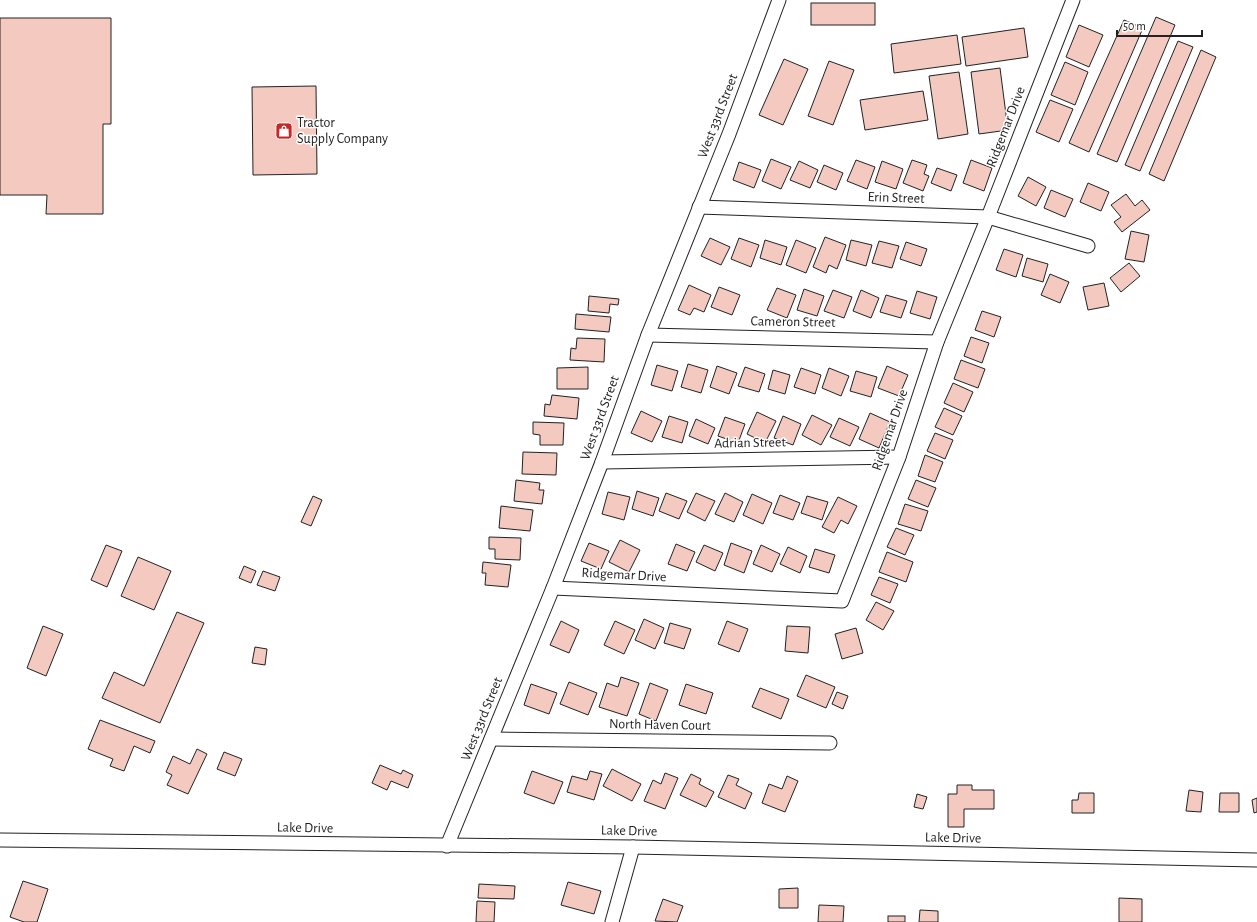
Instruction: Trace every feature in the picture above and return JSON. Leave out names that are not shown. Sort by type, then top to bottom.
[{"type":"street","name":"West 33rd Street","points":[[447,846],[553,588],[602,462],[648,334],[730,134],[780,0]]},
{"type":"street","name":"Ridgemar Drive","points":[[553,588],[842,601],[899,457],[937,342],[988,218],[1073,0]]},
{"type":"street","name":"Erin Street","points":[[700,207],[988,218],[1088,246]]},
{"type":"street","name":"Cameron Street","points":[[648,334],[937,342]]},
{"type":"street","name":"Adrian Street","points":[[602,462],[899,457]]},
{"type":"street","name":"North Haven Court","points":[[491,739],[830,743]]},
{"type":"street","name":"Lake Drive","points":[[0,840],[633,847],[1257,860]]},
{"type":"street","points":[[612,922],[633,847]]},
{"type":"building","points":[[811,3],[875,3],[875,25],[811,25]]},
{"type":"building","points":[[1156,17],[1175,25],[1117,162],[1097,154]]},
{"type":"building","points":[[0,18],[111,18],[111,124],[103,124],[103,214],[46,214],[47,195],[0,195]]},
{"type":"building","points":[[1124,20],[1143,28],[1089,152],[1069,143]]},
{"type":"building","points":[[1079,25],[1103,35],[1089,67],[1066,57]]},
{"type":"building","points":[[1024,28],[1028,57],[966,66],[962,37]]},
{"type":"building","points":[[957,35],[961,64],[894,73],[891,44]]},
{"type":"building","points":[[1178,41],[1193,47],[1140,171],[1125,165]]},
{"type":"building","points":[[1201,50],[1216,57],[1164,181],[1149,174]]},
{"type":"building","points":[[784,59],[808,69],[783,125],[759,115]]},
{"type":"building","points":[[829,61],[854,70],[833,125],[808,116]]},
{"type":"building","points":[[1065,62],[1088,72],[1075,105],[1051,95]]},
{"type":"building","points":[[1000,68],[1008,130],[979,134],[971,72]]},
{"type":"building","points":[[959,72],[968,134],[938,139],[929,76]]},
{"type":"building","name":"Tractor Supply Company","points":[[316,86],[317,174],[253,175],[252,87]]},
{"type":"building","points":[[923,91],[928,120],[865,130],[860,100]]},
{"type":"building","points":[[1050,100],[1073,109],[1059,142],[1036,132]]},
{"type":"building","points":[[771,159],[791,167],[781,189],[762,181]]},
{"type":"building","points":[[856,160],[875,167],[867,189],[847,181]]},
{"type":"building","points":[[912,160],[927,165],[924,174],[929,176],[923,191],[903,183]]},
{"type":"building","points":[[971,160],[992,168],[984,191],[963,183]]},
{"type":"building","points":[[799,161],[818,170],[810,188],[790,180]]},
{"type":"building","points":[[882,161],[903,169],[896,189],[875,182]]},
{"type":"building","points":[[739,162],[761,170],[754,188],[733,180]]},
{"type":"building","points":[[824,165],[843,173],[836,190],[817,182]]},
{"type":"building","points":[[937,168],[957,175],[951,191],[931,183]]},
{"type":"building","points":[[1028,177],[1046,187],[1036,206],[1018,196]]},
{"type":"building","points":[[1088,183],[1109,192],[1101,211],[1080,202]]},
{"type":"building","points":[[1051,190],[1073,199],[1065,217],[1044,208]]},
{"type":"building","points":[[1126,194],[1135,206],[1142,200],[1150,210],[1122,232],[1114,222],[1121,217],[1111,205]]},
{"type":"building","points":[[1131,231],[1149,235],[1144,262],[1125,259]]},
{"type":"building","points":[[825,237],[846,245],[837,269],[829,265],[826,273],[813,267]]},
{"type":"building","points":[[710,238],[730,247],[721,265],[701,256]]},
{"type":"building","points":[[739,238],[759,245],[751,267],[731,259]]},
{"type":"building","points":[[765,240],[787,247],[781,265],[760,258]]},
{"type":"building","points":[[796,240],[816,248],[806,273],[786,265]]},
{"type":"building","points":[[851,240],[872,245],[866,266],[846,260]]},
{"type":"building","points":[[879,241],[899,246],[892,268],[872,263]]},
{"type":"building","points":[[906,242],[927,249],[921,266],[900,259]]},
{"type":"building","points":[[1004,249],[1023,255],[1016,277],[996,270]]},
{"type":"building","points":[[1027,258],[1048,264],[1043,282],[1022,276]]},
{"type":"building","points":[[1129,263],[1140,276],[1121,292],[1110,278]]},
{"type":"building","points":[[1050,274],[1069,282],[1060,303],[1041,295]]},
{"type":"building","points":[[1104,283],[1109,306],[1088,310],[1083,287]]},
{"type":"building","points":[[689,285],[711,295],[704,312],[694,308],[690,315],[678,310]]},
{"type":"building","points":[[719,287],[740,295],[732,315],[711,307]]},
{"type":"building","points":[[777,288],[796,295],[787,318],[767,310]]},
{"type":"building","points":[[804,289],[824,296],[817,316],[797,310]]},
{"type":"building","points":[[833,290],[852,297],[844,318],[824,311]]},
{"type":"building","points":[[861,290],[879,298],[871,318],[853,311]]},
{"type":"building","points":[[917,291],[937,297],[930,319],[910,313]]},
{"type":"building","points":[[886,295],[907,301],[901,318],[880,312]]},
{"type":"building","points":[[589,296],[619,299],[618,305],[610,304],[609,313],[588,311]]},
{"type":"building","points":[[982,311],[1001,317],[994,337],[975,330]]},
{"type":"building","points":[[576,314],[611,317],[609,332],[575,329]]},
{"type":"building","points":[[971,337],[989,343],[982,363],[964,356]]},
{"type":"building","points":[[577,338],[605,339],[604,362],[570,360],[571,348],[576,349]]},
{"type":"building","points":[[961,360],[985,369],[978,388],[954,379]]},
{"type":"building","points":[[688,364],[708,370],[701,393],[681,387]]},
{"type":"building","points":[[657,365],[678,371],[672,391],[651,385]]},
{"type":"building","points":[[717,366],[737,373],[729,394],[710,387]]},
{"type":"building","points":[[887,366],[908,375],[899,396],[878,388]]},
{"type":"building","points":[[588,367],[588,389],[557,389],[557,368]]},
{"type":"building","points":[[745,367],[765,374],[759,392],[738,386]]},
{"type":"building","points":[[801,368],[821,375],[815,394],[794,387]]},
{"type":"building","points":[[829,368],[849,376],[841,396],[822,388]]},
{"type":"building","points":[[773,370],[790,375],[785,394],[768,389]]},
{"type":"building","points":[[856,371],[877,377],[871,397],[850,391]]},
{"type":"building","points":[[953,383],[973,392],[964,412],[944,403]]},
{"type":"building","points":[[552,395],[579,398],[577,419],[544,416],[545,404],[550,405]]},
{"type":"building","points":[[944,408],[962,416],[953,435],[935,427]]},
{"type":"building","points":[[641,411],[662,421],[652,442],[631,433]]},
{"type":"building","points":[[757,412],[776,421],[765,443],[747,434]]},
{"type":"building","points":[[870,413],[890,422],[879,448],[859,439]]},
{"type":"building","points":[[812,415],[832,425],[821,445],[802,435]]},
{"type":"building","points":[[669,416],[688,422],[682,443],[662,437]]},
{"type":"building","points":[[783,416],[801,424],[793,445],[774,438]]},
{"type":"building","points":[[725,417],[745,424],[738,443],[718,436]]},
{"type":"building","points":[[839,418],[859,427],[850,446],[830,437]]},
{"type":"building","points":[[696,419],[715,428],[708,444],[689,436]]},
{"type":"building","points":[[533,422],[564,423],[563,445],[540,445],[540,435],[533,434]]},
{"type":"building","points":[[935,433],[953,440],[945,459],[927,451]]},
{"type":"building","points":[[523,452],[557,453],[556,475],[522,474]]},
{"type":"building","points":[[925,455],[943,462],[935,482],[918,476]]},
{"type":"building","points":[[516,480],[540,483],[539,490],[544,490],[542,504],[514,501]]},
{"type":"building","points":[[916,480],[936,488],[928,507],[908,499]]},
{"type":"building","points":[[637,491],[659,498],[653,516],[632,509]]},
{"type":"building","points":[[608,492],[630,497],[624,520],[602,514]]},
{"type":"building","points":[[666,493],[687,501],[679,519],[659,511]]},
{"type":"building","points":[[696,493],[715,501],[705,521],[687,512]]},
{"type":"building","points":[[725,493],[743,502],[734,522],[715,514]]},
{"type":"building","points":[[752,494],[772,503],[763,524],[743,515]]},
{"type":"building","points":[[780,495],[800,503],[793,520],[773,513]]},
{"type":"building","points":[[313,496],[322,500],[311,526],[301,522]]},
{"type":"building","points":[[807,496],[828,502],[822,520],[801,513]]},
{"type":"building","points":[[838,497],[857,506],[848,524],[841,520],[834,533],[822,527]]},
{"type":"building","points":[[905,504],[928,511],[921,531],[898,524]]},
{"type":"building","points":[[501,506],[533,510],[530,531],[499,528]]},
{"type":"building","points":[[896,528],[914,535],[905,555],[887,547]]},
{"type":"building","points":[[489,537],[521,538],[520,560],[495,559],[495,549],[489,549]]},
{"type":"building","points":[[620,540],[640,550],[629,572],[609,562]]},
{"type":"building","points":[[589,543],[609,551],[601,569],[581,561]]},
{"type":"building","points":[[731,543],[752,551],[744,573],[724,565]]},
{"type":"building","points":[[676,544],[695,552],[687,571],[668,564]]},
{"type":"building","points":[[106,545],[122,551],[107,587],[91,580]]},
{"type":"building","points":[[704,545],[723,553],[715,571],[696,562]]},
{"type":"building","points":[[761,545],[780,554],[772,572],[753,564]]},
{"type":"building","points":[[788,547],[807,556],[800,573],[780,564]]},
{"type":"building","points":[[815,549],[835,555],[829,573],[809,567]]},
{"type":"building","points":[[887,552],[913,562],[906,582],[879,572]]},
{"type":"building","points":[[138,557],[171,571],[154,610],[121,596]]},
{"type":"building","points":[[483,562],[511,565],[508,587],[485,585],[486,573],[482,573]]},
{"type":"building","points":[[244,566],[256,571],[251,583],[239,578]]},
{"type":"building","points":[[263,571],[280,577],[275,591],[257,585]]},
{"type":"building","points":[[879,577],[898,584],[890,603],[871,595]]},
{"type":"building","points":[[876,602],[894,611],[883,630],[866,620]]},
{"type":"building","points":[[177,612],[204,623],[160,723],[102,698],[114,672],[144,686]]},
{"type":"building","points":[[644,619],[664,628],[655,649],[635,640]]},
{"type":"building","points":[[561,621],[579,630],[569,653],[550,645]]},
{"type":"building","points":[[615,621],[635,630],[624,654],[604,645]]},
{"type":"building","points":[[727,621],[748,629],[739,652],[718,644]]},
{"type":"building","points":[[670,623],[691,629],[684,649],[664,643]]},
{"type":"building","points":[[43,626],[63,634],[46,676],[27,668]]},
{"type":"building","points":[[787,626],[810,627],[808,653],[785,651]]},
{"type":"building","points":[[856,628],[863,653],[842,659],[835,634]]},
{"type":"building","points":[[255,647],[267,649],[265,665],[252,663]]},
{"type":"building","points":[[806,675],[835,687],[826,708],[797,696]]},
{"type":"building","points":[[621,677],[639,683],[627,716],[599,707],[607,683],[618,687]]},
{"type":"building","points":[[569,682],[597,693],[588,715],[560,704]]},
{"type":"building","points":[[650,683],[668,690],[656,721],[639,714]]},
{"type":"building","points":[[531,684],[557,693],[549,714],[524,705]]},
{"type":"building","points":[[686,684],[713,693],[706,714],[679,705]]},
{"type":"building","points":[[760,688],[789,699],[781,719],[752,707]]},
{"type":"building","points":[[837,692],[848,696],[843,709],[832,704]]},
{"type":"building","points":[[100,720],[155,741],[150,753],[134,746],[124,771],[110,766],[113,759],[88,749]]},
{"type":"building","points":[[197,749],[207,754],[188,794],[167,785],[172,775],[166,772],[173,756],[190,764]]},
{"type":"building","points":[[224,752],[242,759],[235,776],[217,769]]},
{"type":"building","points":[[380,765],[401,774],[403,770],[413,775],[408,788],[391,781],[387,790],[372,783]]},
{"type":"building","points":[[612,769],[641,784],[632,801],[603,786]]},
{"type":"building","points":[[532,771],[563,782],[554,804],[524,793]]},
{"type":"building","points":[[590,771],[602,774],[594,800],[567,792],[572,776],[587,780]]},
{"type":"building","points":[[665,773],[678,778],[665,809],[644,801],[653,780],[661,784]]},
{"type":"building","points":[[691,774],[701,779],[699,784],[714,792],[706,807],[680,795]]},
{"type":"building","points":[[728,775],[739,779],[736,785],[752,793],[745,809],[718,797]]},
{"type":"building","points":[[787,776],[798,781],[785,812],[762,803],[769,784],[782,789]]},
{"type":"building","points":[[957,785],[972,785],[972,790],[994,790],[994,809],[964,809],[964,827],[948,827],[948,794],[957,794]]},
{"type":"building","points":[[1189,790],[1203,792],[1201,812],[1186,811]]},
{"type":"building","points":[[1079,793],[1094,793],[1094,813],[1072,813],[1072,800],[1078,800]]},
{"type":"building","points":[[1220,793],[1239,793],[1239,812],[1219,812]]},
{"type":"building","points":[[917,794],[927,797],[923,809],[914,807]]},
{"type":"building","points":[[1257,798],[1257,812],[1254,813],[1252,800]]},
{"type":"building","points":[[23,881],[48,889],[37,922],[24,922],[10,917]]},
{"type":"building","points":[[568,882],[601,891],[594,914],[561,905]]},
{"type":"building","points":[[479,884],[515,886],[514,899],[478,898]]},
{"type":"building","points":[[798,888],[798,908],[779,908],[779,889]]},
{"type":"building","points":[[1119,898],[1142,899],[1142,922],[1119,922]]},
{"type":"building","points":[[663,899],[683,906],[677,922],[655,921]]},
{"type":"building","points":[[477,901],[495,902],[494,922],[476,922]]},
{"type":"building","points":[[819,905],[844,906],[843,922],[818,922]]},
{"type":"building","points":[[920,910],[938,911],[938,922],[919,922]]},
{"type":"building","points":[[888,916],[905,916],[905,922],[888,922]]},
{"type":"place","name":"Tractor Supply Company","points":[[284,131]]}]
